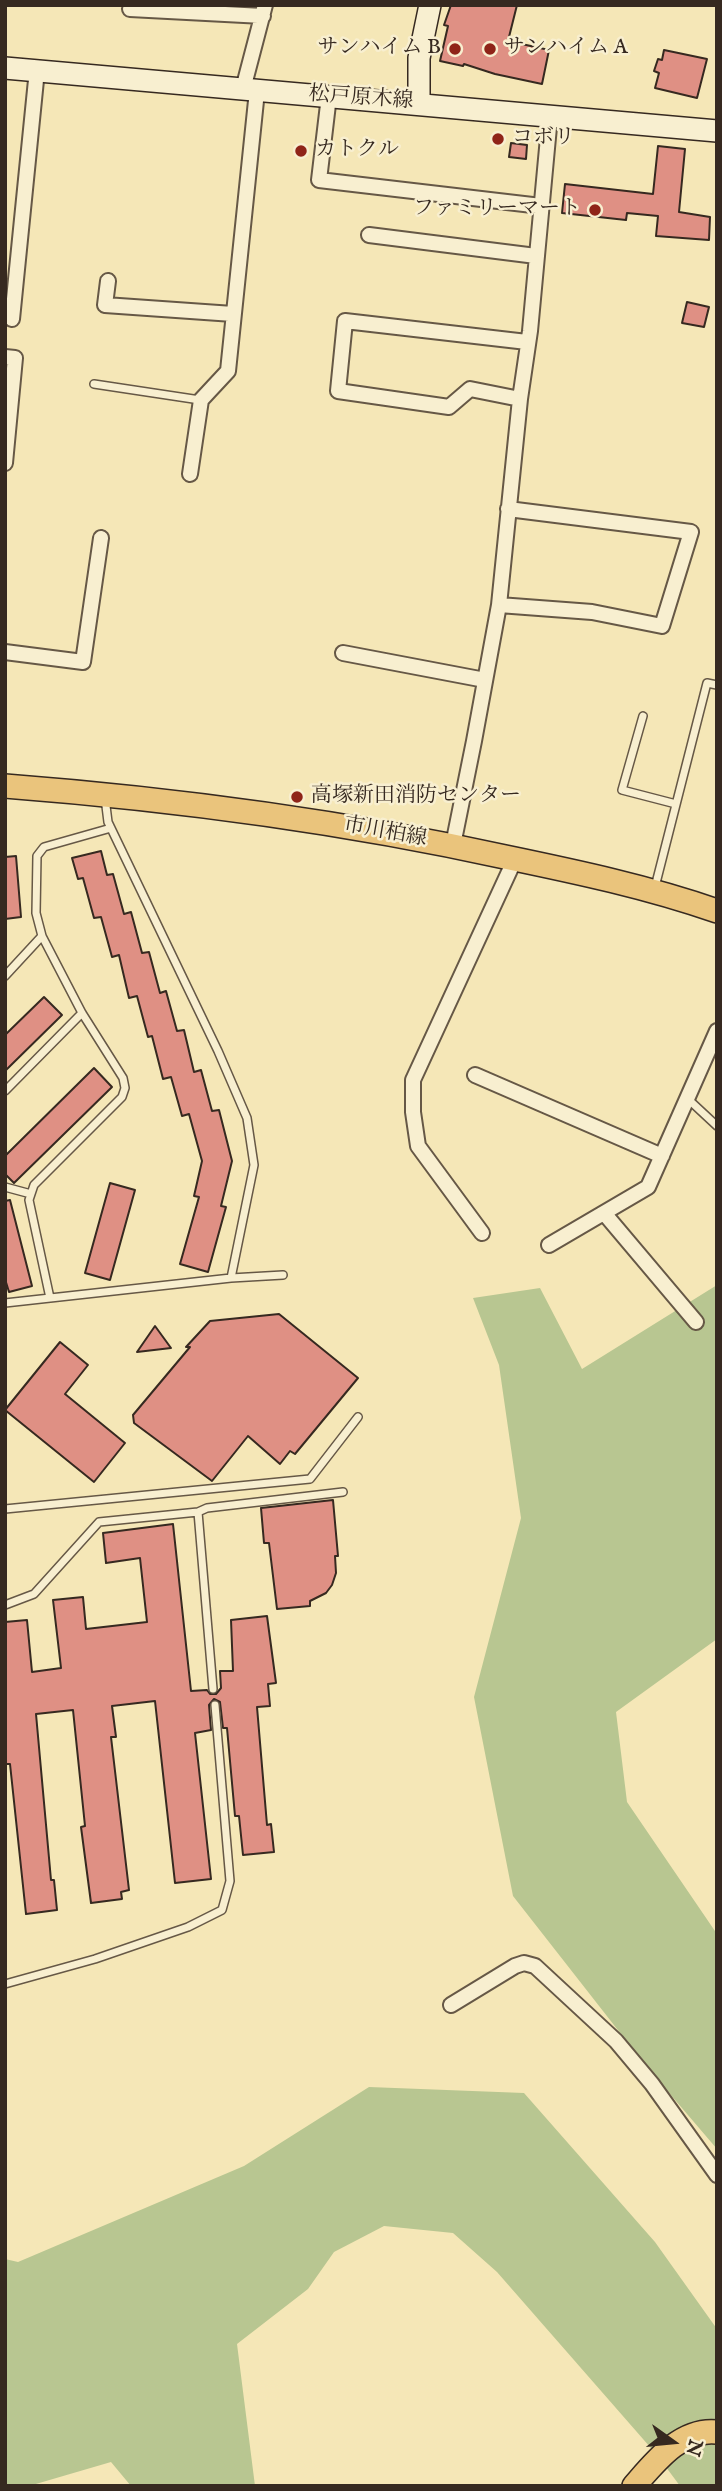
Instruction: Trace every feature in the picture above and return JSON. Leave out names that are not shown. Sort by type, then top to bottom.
[{"type":"main road","points":[[419,103],[419,58],[429,5]]},
{"type":"main road","name":"松戸原木線","points":[[5,68],[717,131]]},
{"type":"main road","name":"市川柏線","points":[[5,786],[104,794],[337,825],[453,845],[654,891],[717,911]]},
{"type":"main road","points":[[634,2486],[655,2462],[678,2442],[699,2433],[717,2432]]},
{"type":"street","points":[[130,9],[264,11],[250,90],[228,371],[201,400],[190,474]]},
{"type":"street","points":[[12,319],[37,71]]},
{"type":"street","points":[[329,96],[319,180],[541,206]]},
{"type":"street","points":[[453,845],[499,605],[550,116]]},
{"type":"street","points":[[369,235],[536,256]]},
{"type":"street","points":[[108,281],[105,305],[233,314]]},
{"type":"street","points":[[520,399],[470,389],[449,407],[338,391],[345,321],[527,342]]},
{"type":"street","points":[[5,357],[15,358],[5,463]]},
{"type":"street","points":[[499,605],[592,612],[662,626],[691,532],[509,509]]},
{"type":"street","points":[[5,652],[83,662],[101,538]]},
{"type":"street","points":[[343,653],[485,680]]},
{"type":"street","points":[[482,1233],[418,1146],[413,1112],[413,1080],[515,859]]},
{"type":"street","points":[[549,1245],[648,1187],[717,1031]]},
{"type":"street","points":[[475,1075],[662,1156]]},
{"type":"street","points":[[604,1213],[696,1322]]},
{"type":"street","points":[[451,2004],[515,1966],[524,1963],[535,1966],[616,2041],[652,2084],[717,2175]]},
{"type":"lane","points":[[94,384],[201,400]]},
{"type":"lane","points":[[654,891],[707,683],[717,685]]},
{"type":"lane","points":[[643,716],[622,790],[677,804]]},
{"type":"lane","points":[[104,794],[111,828],[219,1051],[247,1118],[254,1165],[232,1278]]},
{"type":"lane","points":[[50,1298],[29,1200],[34,1185],[122,1097],[125,1088],[123,1078],[82,1013],[42,936],[36,913],[37,856],[44,847],[111,828]]},
{"type":"lane","points":[[5,976],[42,936]]},
{"type":"lane","points":[[5,1091],[82,1013]]},
{"type":"lane","points":[[687,1099],[717,1126]]},
{"type":"lane","points":[[5,1187],[31,1194]]},
{"type":"lane","points":[[5,1303],[232,1278],[283,1275]]},
{"type":"lane","points":[[5,1509],[310,1479],[358,1417]]},
{"type":"lane","points":[[5,1605],[34,1594],[99,1522],[198,1512],[207,1508],[343,1492]]},
{"type":"lane","points":[[198,1512],[213,1689]]},
{"type":"lane","points":[[5,1984],[95,1959],[188,1927],[222,1910],[230,1881],[215,1705]]},
{"type":"green space","points":[[717,1285],[717,1639],[616,1712],[627,1802],[717,1934],[717,2149],[646,2066],[513,1896],[474,1697],[521,1518],[499,1365],[473,1298],[540,1288],[582,1369]]},
{"type":"green space","points":[[369,2087],[524,2093],[655,2242],[717,2329],[717,2486],[680,2486],[657,2455],[497,2272],[453,2233],[384,2226],[334,2252],[308,2289],[237,2344],[255,2486],[131,2486],[111,2462],[29,2486],[5,2486],[5,2259],[18,2262],[244,2166]]},
{"type":"building","points":[[451,5],[517,5],[508,41],[549,50],[542,84],[464,64],[463,66],[440,61],[448,26],[444,25]]},
{"type":"building","points":[[664,50],[707,59],[697,98],[655,88],[659,73],[654,71],[658,59],[662,60]]},
{"type":"building","points":[[511,143],[527,145],[526,159],[509,157]]},
{"type":"building","points":[[658,146],[685,149],[679,212],[710,217],[709,240],[656,236],[658,216],[627,213],[626,220],[562,213],[565,184],[653,194]]},
{"type":"building","points":[[687,302],[709,307],[704,327],[682,323]]},
{"type":"building","points":[[101,851],[107,875],[113,874],[124,914],[131,912],[142,953],[149,952],[160,993],[166,991],[177,1031],[184,1030],[194,1072],[201,1070],[212,1111],[219,1110],[232,1161],[221,1206],[226,1207],[208,1272],[180,1264],[199,1197],[194,1196],[202,1161],[189,1114],[182,1116],[171,1077],[163,1079],[152,1036],[148,1037],[137,996],[129,998],[119,955],[112,957],[101,917],[94,918],[83,878],[78,879],[72,858]]},
{"type":"building","points":[[16,856],[21,917],[5,919],[5,857]]},
{"type":"building","points":[[44,997],[62,1015],[5,1071],[5,1035]]},
{"type":"building","points":[[94,1068],[112,1087],[14,1183],[5,1174],[5,1156]]},
{"type":"building","points":[[110,1183],[135,1190],[110,1280],[85,1273]]},
{"type":"building","points":[[10,1200],[32,1286],[9,1292],[5,1279],[5,1201]]},
{"type":"building","points":[[279,1314],[358,1378],[295,1454],[290,1451],[280,1464],[248,1436],[212,1481],[134,1423],[133,1415],[210,1321]]},
{"type":"building","points":[[155,1326],[171,1348],[137,1352]]},
{"type":"building","points":[[60,1342],[88,1365],[65,1394],[125,1443],[94,1482],[5,1410]]},
{"type":"building","points":[[333,1500],[338,1556],[335,1556],[336,1573],[332,1585],[326,1593],[310,1601],[310,1606],[277,1609],[269,1543],[264,1543],[261,1508]]},
{"type":"building","points":[[173,1524],[191,1691],[207,1690],[210,1694],[216,1694],[221,1688],[220,1671],[233,1671],[231,1620],[267,1616],[276,1683],[268,1684],[270,1706],[257,1707],[267,1825],[271,1824],[274,1852],[243,1855],[239,1816],[235,1816],[227,1728],[223,1728],[220,1702],[214,1699],[209,1705],[211,1730],[195,1733],[211,1879],[175,1883],[155,1701],[112,1706],[116,1737],[111,1737],[129,1890],[121,1892],[122,1899],[91,1903],[81,1827],[85,1826],[73,1710],[36,1714],[51,1880],[54,1880],[57,1910],[26,1914],[10,1764],[5,1764],[5,1622],[27,1620],[32,1672],[61,1668],[53,1600],[83,1597],[86,1629],[147,1622],[140,1558],[106,1563],[103,1533]]},
{"type":"place","name":"サンハイム B","points":[[455,49]]},
{"type":"place","name":"サンハイム A","points":[[490,49]]},
{"type":"place","name":"コボリ","points":[[498,139]]},
{"type":"place","name":"カトクル","points":[[301,151]]},
{"type":"place","name":"ファミリーマート","points":[[595,210]]},
{"type":"place","name":"高塚新田消防センター","points":[[297,797]]}]
